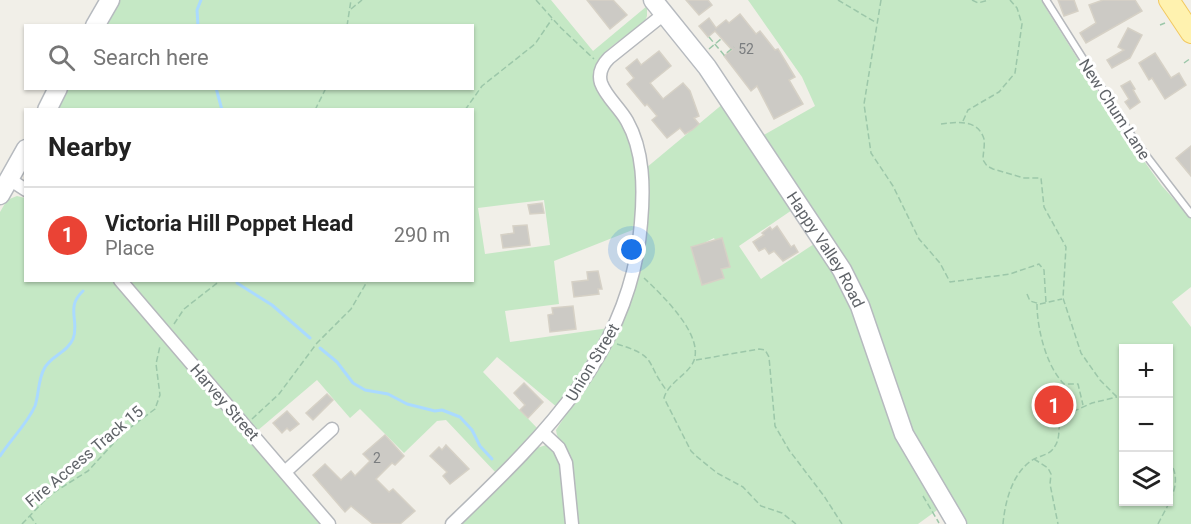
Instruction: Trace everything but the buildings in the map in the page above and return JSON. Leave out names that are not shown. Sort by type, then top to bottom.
[{"type":"main road","points":[[1169,0],[1191,33]]},
{"type":"street","points":[[96,24],[110,0]]},
{"type":"street","points":[[604,64],[659,7]]},
{"type":"street","name":"Happy Valley Road","points":[[659,7],[712,75],[842,270],[860,306],[904,434],[957,524]]},
{"type":"street","name":"Union Street","points":[[452,524],[543,433],[579,387],[607,341],[620,313],[635,269],[642,213],[640,159],[630,126],[601,83],[604,64]]},
{"type":"street","points":[[48,108],[57,90]]},
{"type":"street","points":[[24,152],[4,187],[24,190]]},
{"type":"street","name":"Harvey Street","points":[[122,282],[329,524]]},
{"type":"street","points":[[285,472],[332,429]]},
{"type":"street","points":[[543,433],[559,448],[566,463],[572,524]]},
{"type":"lane","name":"New Chum Lane","points":[[1046,0],[1135,141],[1191,214]]},
{"type":"path","points":[[347,24],[351,0]]},
{"type":"path","points":[[351,9],[362,0]]},
{"type":"path","points":[[536,0],[552,19],[604,64]]},
{"type":"path","points":[[838,0],[876,23]]},
{"type":"path","points":[[843,2],[847,0]]},
{"type":"path","points":[[881,0],[864,104],[871,153],[893,186],[919,239],[940,263],[950,282],[1010,274],[1041,265],[1045,276],[1046,303]]},
{"type":"path","points":[[972,0],[978,3],[990,0]]},
{"type":"path","points":[[963,122],[968,110],[999,92],[1015,73],[1022,24],[1017,8],[1010,0]]},
{"type":"path","points":[[466,108],[482,86],[535,44],[552,19]]},
{"type":"path","points":[[1160,26],[1163,23]]},
{"type":"path","points":[[709,37],[724,55],[734,46]]},
{"type":"path","points":[[708,50],[721,39]]},
{"type":"path","points":[[1184,63],[1191,58]]},
{"type":"path","points":[[316,108],[325,90]]},
{"type":"path","points":[[941,124],[963,122],[975,127],[983,137],[983,160],[987,166],[1020,177],[1039,177],[1042,180],[1044,207],[1066,247],[1063,298],[1083,359],[1118,397]]},
{"type":"path","points":[[635,269],[666,298],[686,326],[695,344],[695,360],[667,391],[665,401],[690,451],[717,473],[743,487],[761,506],[783,513],[796,524]]},
{"type":"path","name":"Fire Access Track 15","points":[[22,524],[56,491],[88,471],[123,433],[155,409],[160,395],[157,358],[159,348],[182,312],[219,282]]},
{"type":"path","points":[[245,425],[285,387],[317,344],[351,309],[367,282]]},
{"type":"path","points":[[1027,294],[1030,301],[1037,304],[1063,298]]},
{"type":"path","points":[[1037,304],[1038,321],[1048,358],[1064,384],[1078,384],[1083,406]]},
{"type":"path","points":[[607,341],[643,353],[649,359],[667,391]]},
{"type":"path","points":[[695,360],[759,349],[765,350],[769,357],[775,426],[789,450],[842,524]]},
{"type":"path","points":[[1003,524],[1008,494],[1022,470],[1034,459],[1051,452],[1056,446],[1059,418],[1083,406],[1118,397]]},
{"type":"path","points":[[1034,459],[1050,471],[1053,505],[1058,524]]},
{"type":"path","points":[[1173,467],[1176,472],[1173,490]]},
{"type":"path","points":[[1158,524],[1166,506]]},
{"type":"path","points":[[29,516],[36,524]]},
{"type":"green space","points":[[120,0],[551,0],[593,51],[647,6],[645,21],[606,52],[594,72],[597,87],[621,120],[631,146],[636,173],[635,229],[554,261],[559,304],[505,311],[510,342],[609,328],[558,408],[497,357],[483,372],[539,430],[497,474],[446,420],[437,421],[404,453],[360,409],[350,418],[317,380],[257,431],[128,282],[474,282],[474,108],[56,108],[66,90],[474,90],[474,24],[106,24]],"holes":[[[544,200],[550,245],[485,254],[478,208]]]},
{"type":"green space","points":[[748,0],[1042,0],[1126,136],[1162,186],[1191,218],[1191,287],[1172,302],[1191,327],[1191,524],[965,524],[917,446],[866,304],[762,136],[815,106],[802,77]]},
{"type":"green space","points":[[724,103],[795,208],[739,246],[761,279],[817,242],[834,268],[940,508],[918,524],[577,524],[571,462],[556,430],[611,346],[631,301],[640,272],[647,224],[646,168]],"holes":[[[714,238],[715,240],[722,238],[729,267],[721,269],[724,278],[702,284],[696,264],[698,256],[694,257],[691,247],[700,244],[701,249],[702,244]]]},
{"type":"green space","points":[[17,196],[24,198],[24,282],[113,282],[323,524],[0,524],[0,212],[7,200]]},
{"type":"green space","points":[[546,445],[553,450],[561,469],[567,524],[460,524],[537,448]]},
{"type":"waterway","points":[[198,24],[197,10],[201,0]]},
{"type":"waterway","points":[[217,90],[221,108]]},
{"type":"waterway","points":[[237,283],[272,305],[310,338]]},
{"type":"waterway","points":[[0,456],[32,413],[44,369],[50,361],[67,348],[73,339],[75,303],[83,291]]},
{"type":"waterway","points":[[320,348],[337,362],[353,383],[365,390],[388,394],[407,404],[435,411],[442,410],[460,417],[492,459]]},
{"type":"place","name":"Victoria Hill Poppet Head","points":[[1054,405]]}]
